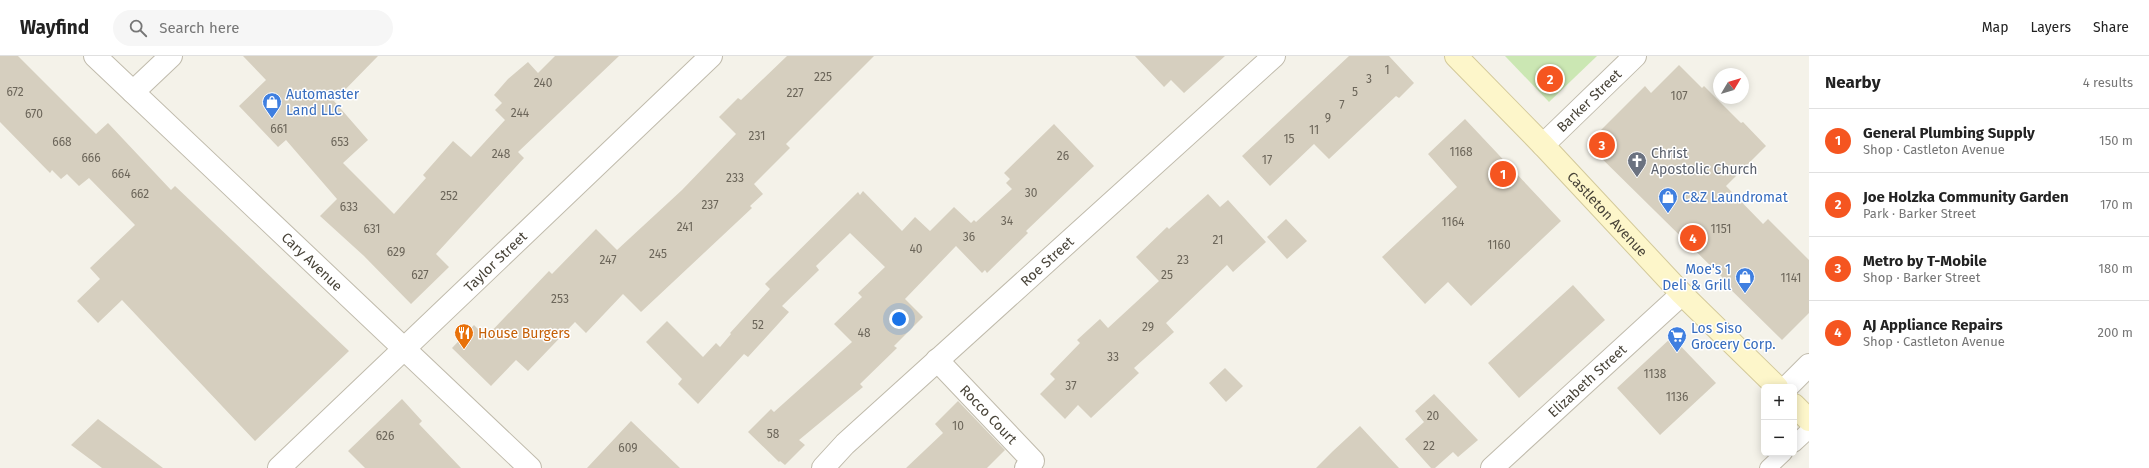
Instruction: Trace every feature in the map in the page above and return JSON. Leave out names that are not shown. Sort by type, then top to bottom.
[{"type":"street","name":"Cary Avenue","points":[[95,56],[530,468]]},
{"type":"street","points":[[133,92],[171,56]]},
{"type":"street","name":"Taylor Street","points":[[279,468],[711,56]]},
{"type":"street","name":"Roe Street","points":[[823,468],[845,444],[1274,56]]},
{"type":"street","name":"Castleton Avenue","points":[[1456,56],[1543,145],[1682,294],[1774,384]]},
{"type":"street","name":"Barker Street","points":[[1543,145],[1635,56]]},
{"type":"street","name":"Elizabeth Street","points":[[1492,468],[1682,294]]},
{"type":"street","name":"Rocco Court","points":[[937,360],[1033,461],[1026,468]]},
{"type":"street","points":[[1790,384],[1809,364]]},
{"type":"street","points":[[1797,408],[1809,420]]},
{"type":"lane","points":[[1797,441],[1809,430]]},
{"type":"lane","points":[[1768,468],[1781,456]]},
{"type":"green space","points":[[1505,56],[1597,56],[1549,102]]},
{"type":"building","points":[[0,56],[18,56],[96,134],[108,123],[171,190],[175,186],[349,351],[255,441],[122,300],[98,323],[77,301],[100,279],[90,268],[135,225],[89,178],[79,186],[67,174],[61,179],[52,170],[50,173],[0,122]]},
{"type":"building","points":[[243,56],[378,56],[334,101],[368,140],[343,163],[394,214],[426,178],[423,175],[453,141],[471,157],[505,120],[495,110],[502,103],[494,95],[508,79],[528,62],[538,73],[555,56],[619,56],[518,152],[524,158],[436,254],[449,267],[411,304],[364,256],[320,216],[337,199],[286,140],[278,147],[239,106],[266,80]]},
{"type":"building","points":[[787,56],[874,56],[786,144],[790,148],[754,184],[763,194],[750,206],[752,208],[641,312],[623,294],[586,333],[575,322],[528,371],[516,360],[491,386],[452,348],[474,325],[486,337],[549,271],[552,274],[596,229],[617,250],[682,190],[736,134],[719,117],[738,98],[741,100]]},
{"type":"building","points":[[1135,56],[1225,56],[1184,93],[1171,80],[1164,87]]},
{"type":"building","points":[[1349,56],[1389,56],[1414,83],[1399,98],[1396,96],[1329,159],[1314,144],[1270,186],[1242,156]]},
{"type":"building","points":[[1679,65],[1702,88],[1704,86],[1713,95],[1713,104],[1722,104],[1741,123],[1743,122],[1766,146],[1726,186],[1763,224],[1768,219],[1809,260],[1809,313],[1782,340],[1721,280],[1723,278],[1587,144],[1645,86],[1651,93]]},
{"type":"building","points":[[1465,119],[1561,221],[1471,306],[1448,282],[1425,304],[1382,257],[1457,187],[1428,154]]},
{"type":"building","points":[[1054,124],[1094,166],[1026,231],[1028,233],[987,273],[985,270],[982,273],[956,246],[905,299],[923,317],[894,346],[897,348],[860,384],[863,387],[799,440],[805,445],[785,465],[780,461],[779,462],[748,432],[771,409],[774,412],[852,342],[834,324],[862,297],[858,293],[885,267],[850,233],[816,266],[819,270],[782,306],[789,312],[748,357],[744,354],[698,404],[678,384],[682,379],[646,342],[667,321],[703,357],[716,343],[720,347],[731,334],[730,333],[770,289],[765,284],[858,192],[860,195],[863,191],[902,231],[915,217],[930,231],[954,207],[971,223],[974,220],[976,222],[1012,189],[1006,183],[1010,179],[1004,173]]},
{"type":"building","points":[[1208,194],[1220,207],[1228,200],[1266,242],[1233,272],[1227,265],[1166,323],[1174,332],[1134,368],[1139,373],[1091,418],[1078,405],[1065,419],[1040,394],[1055,379],[1050,374],[1080,343],[1077,340],[1100,319],[1108,328],[1159,281],[1136,257],[1167,227],[1169,229]]},
{"type":"building","points":[[1286,219],[1307,241],[1287,259],[1267,237]]},
{"type":"building","points":[[1573,285],[1605,320],[1519,398],[1488,363]]},
{"type":"building","points":[[1672,337],[1716,383],[1660,435],[1617,388]]},
{"type":"building","points":[[1225,368],[1243,386],[1226,402],[1209,383]]},
{"type":"building","points":[[1434,394],[1478,440],[1458,457],[1453,452],[1435,468],[1431,468],[1405,439],[1424,422],[1415,411]]},
{"type":"building","points":[[402,399],[422,421],[419,424],[461,468],[365,468],[348,451]]},
{"type":"building","points":[[958,401],[1005,450],[987,468],[906,468],[943,433],[935,424]]},
{"type":"building","points":[[98,419],[163,468],[102,468],[71,445]]},
{"type":"building","points":[[631,421],[680,468],[587,468]]},
{"type":"building","points":[[1360,426],[1399,468],[1316,468],[1333,451]]},
{"type":"place","name":"Joe Holzka Community Garden","points":[[1550,79]]},
{"type":"place","name":"Automaster Land LLC","points":[[272,119]]},
{"type":"place","name":"Metro by T-Mobile","points":[[1602,145]]},
{"type":"place","name":"General Plumbing Supply","points":[[1503,174]]},
{"type":"place","name":"Christ Apostolic Church","points":[[1637,178]]},
{"type":"place","name":"C&Z Laundromat","points":[[1668,214]]},
{"type":"place","name":"AJ Appliance Repairs","points":[[1693,238]]},
{"type":"place","name":"Moe's 1 Deli & Grill","points":[[1745,294]]},
{"type":"place","name":"House Burgers","points":[[464,350]]},
{"type":"place","name":"Los Siso Grocery Corp.","points":[[1677,353]]}]
